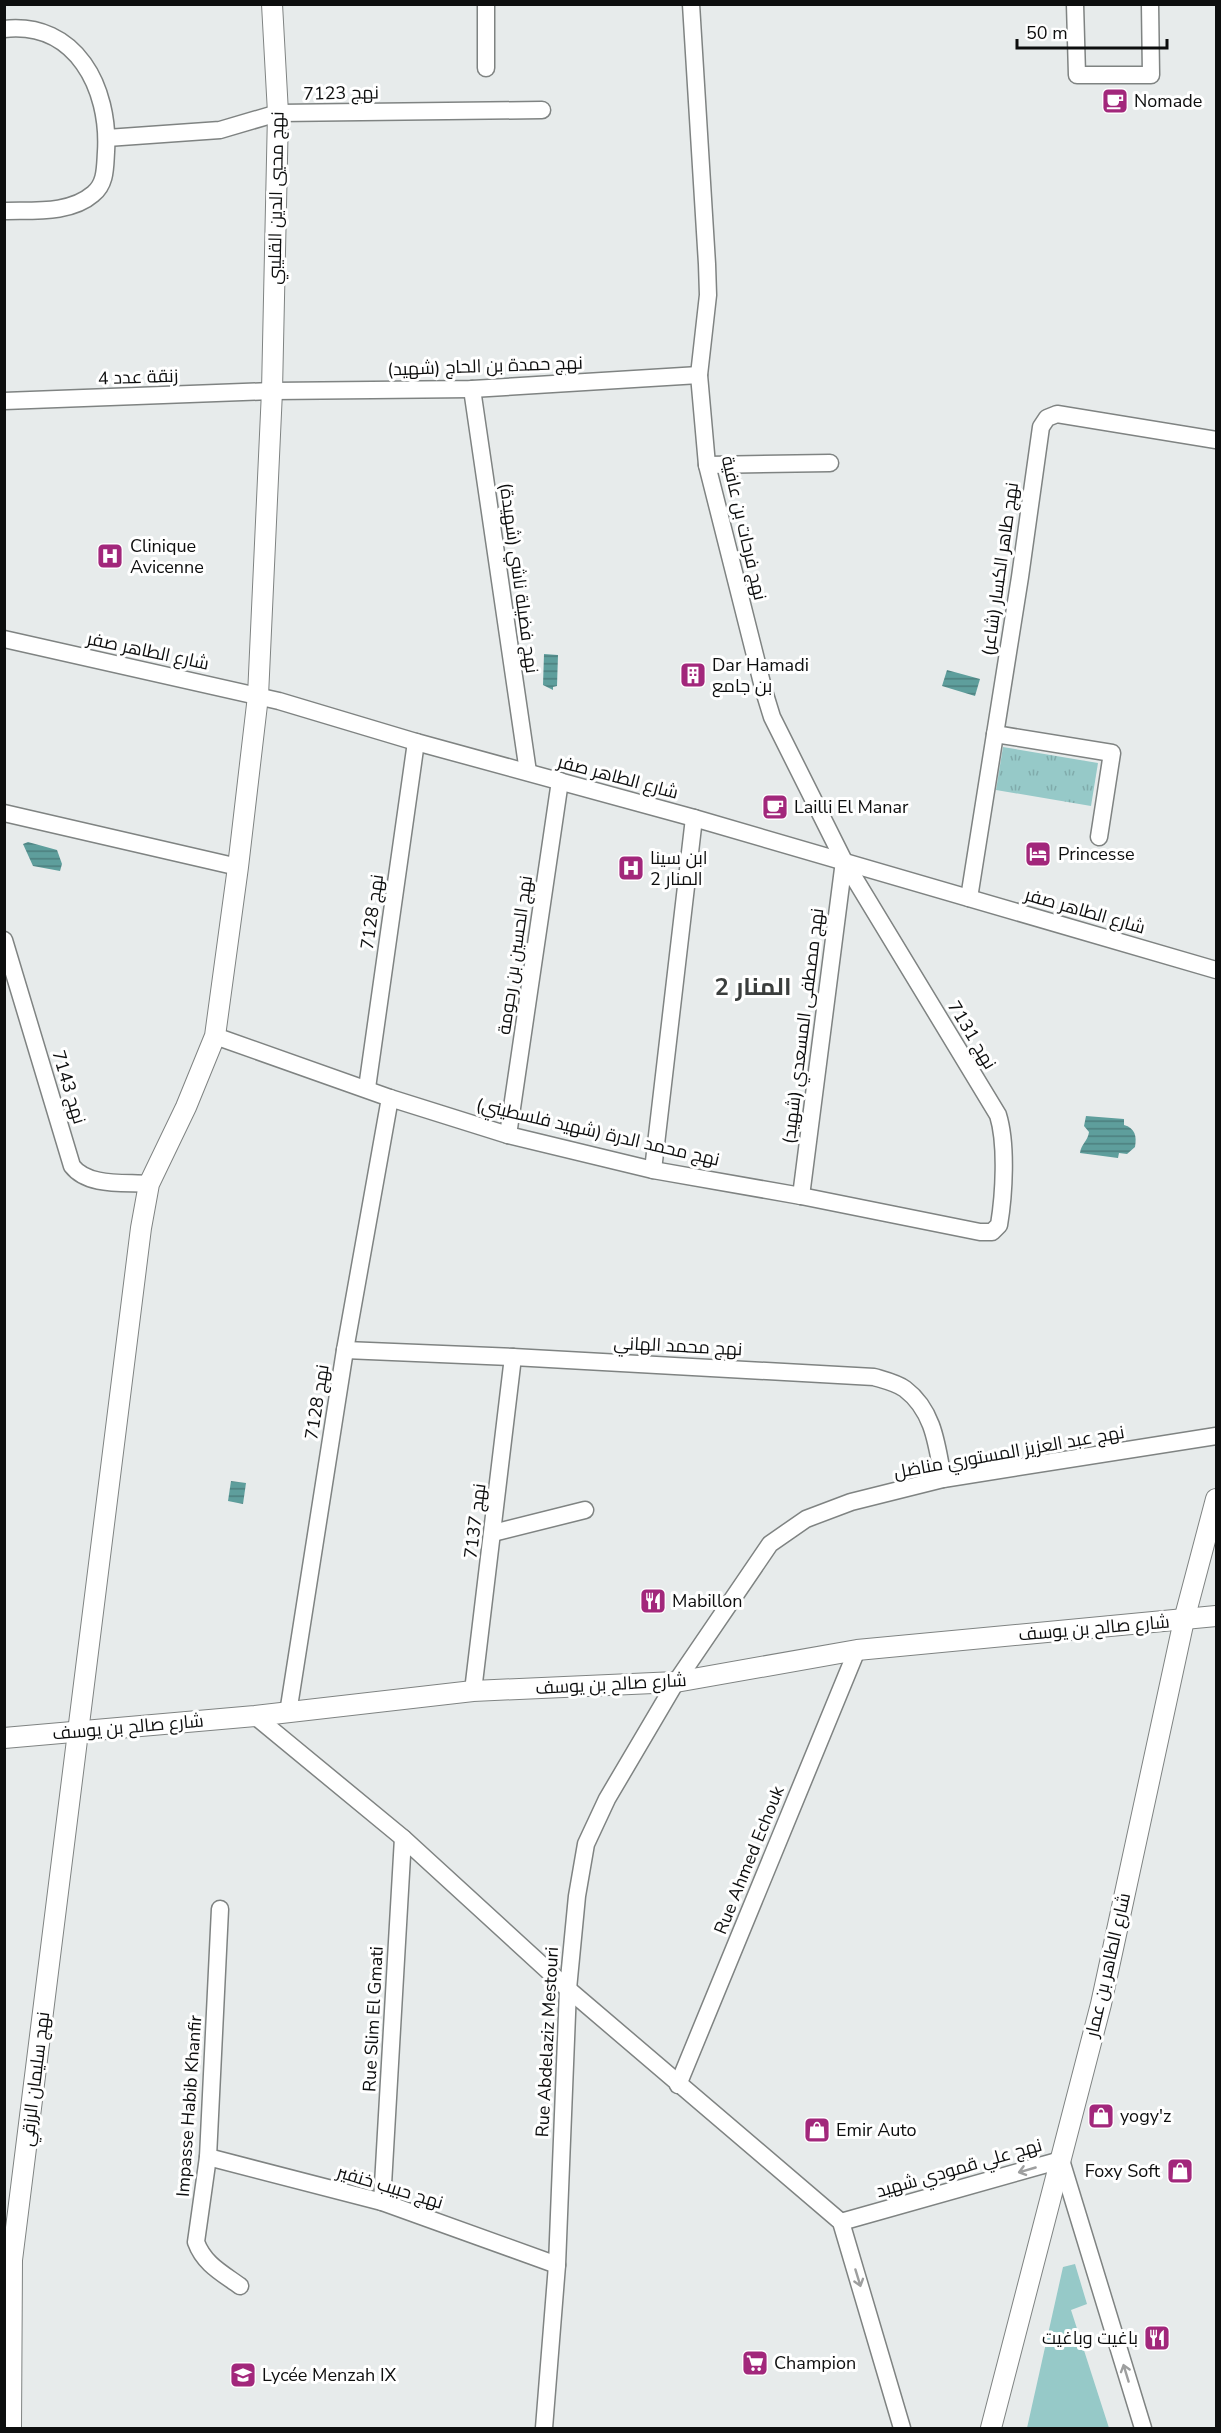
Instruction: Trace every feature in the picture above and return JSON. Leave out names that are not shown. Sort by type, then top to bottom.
[{"type":"street","name":"نهج محيي الدين القليبي","points":[[215,1036],[258,696],[272,391],[278,114],[272,4]]},
{"type":"street","points":[[486,4],[486,68]]},
{"type":"street","name":"نهج فرحات بن عافية","points":[[691,4],[708,295],[699,375],[707,465],[772,717],[844,861]]},
{"type":"street","points":[[1075,4],[1077,75],[1151,75],[1150,4]]},
{"type":"street","points":[[4,29],[30,28],[47,33],[76,53],[87,69],[103,105],[107,138],[105,177],[95,193],[77,204],[58,208],[4,211]]},
{"type":"street","name":"نهج 7123","points":[[107,138],[220,130],[278,114],[542,110]]},
{"type":"street","name":"نهج حمدة بن الحاج (شهيد)","points":[[272,391],[472,389],[699,375]]},
{"type":"street","name":"نهج فضيلة ناشي (شهيدة)","points":[[472,389],[528,772]]},
{"type":"street","name":"زنقة عدد 4","points":[[4,401],[272,391]]},
{"type":"street","name":"نهج طاهر الكسار (شاعر)","points":[[969,898],[1041,427],[1047,418],[1057,414],[1216,440]]},
{"type":"street","points":[[707,465],[830,463]]},
{"type":"street","name":"شارع الطاهر صفر","points":[[4,639],[258,696],[694,818],[1216,970]]},
{"type":"street","points":[[995,734],[1112,753],[1099,837]]},
{"type":"street","name":"نهج 7128","points":[[367,1088],[416,742]]},
{"type":"street","name":"نهج الحسين بن رحومة","points":[[508,1135],[560,781]]},
{"type":"street","points":[[4,813],[238,867]]},
{"type":"street","points":[[653,1170],[694,818]]},
{"type":"street","name":"نهج مصطفى المسعدي (شهيد)","points":[[801,1196],[844,861]]},
{"type":"street","name":"نهج 7131","points":[[844,861],[998,1115],[1004,1145],[999,1225],[992,1232],[981,1232]]},
{"type":"street","name":"نهج 7143","points":[[4,940],[72,1166],[79,1175],[88,1179],[149,1184]]},
{"type":"street","name":"نهج محمد الدرة (شهيد فلسطيني)","points":[[215,1036],[390,1098],[508,1135],[653,1170],[801,1196],[981,1232]]},
{"type":"street","name":"نهج سليمان الرزقي","points":[[11,2428],[12,2260],[141,1228],[149,1184],[186,1107],[215,1036]]},
{"type":"street","name":"نهج 7128","points":[[288,1713],[345,1350],[390,1098]]},
{"type":"street","name":"نهج محمد الهاني","points":[[345,1350],[874,1377],[904,1388],[922,1405],[935,1435],[943,1479]]},
{"type":"street","name":"نهج 7137","points":[[473,1691],[513,1357]]},
{"type":"street","name":"نهج عبد العزيز المستوري مناضل","points":[[676,1682],[770,1544],[806,1519],[839,1506],[943,1479],[1216,1436]]},
{"type":"street","name":"شارع الطاهر بن عمار","points":[[991,2428],[1101,2004],[1184,1620],[1216,1499]]},
{"type":"street","points":[[493,1533],[585,1510]]},
{"type":"street","name":"شارع صالح بن يوسف","points":[[4,1738],[288,1713],[473,1691],[676,1682],[857,1650],[1216,1616]]},
{"type":"street","name":"Rue Ahmed Echouk","points":[[678,2085],[857,1650]]},
{"type":"street","name":"Rue Abdelaziz Mestouri","points":[[544,2428],[557,2265],[568,1989],[577,1896],[586,1844],[607,1799],[676,1682]]},
{"type":"street","points":[[255,1716],[403,1838],[568,1989],[841,2222],[902,2428]]},
{"type":"street","name":"Rue Slim El Gmati","points":[[382,2202],[403,1838]]},
{"type":"street","name":"Impasse Habib Khanfir","points":[[220,1909],[208,2157],[196,2242],[200,2253],[209,2265],[240,2286]]},
{"type":"street","name":"نهج حبيب خنفير","points":[[208,2157],[382,2202],[557,2265]]},
{"type":"street","name":"نهج علي قمودي شهيد","points":[[841,2222],[1061,2160],[1143,2428]]},
{"type":"green space","points":[[1003,747],[1098,763],[1091,806],[996,790]]},
{"type":"green space","points":[[1075,2264],[1087,2304],[1071,2310],[1109,2428],[1027,2428],[1063,2267]]},
{"type":"shaded area","points":[[544,654],[558,655],[557,686],[553,687],[553,690],[543,685]]},
{"type":"shaded area","points":[[947,670],[980,679],[975,696],[942,686]]},
{"type":"shaded area","points":[[28,842],[57,850],[62,864],[60,871],[33,866],[23,844]]},
{"type":"shaded area","points":[[1086,1116],[1124,1119],[1124,1125],[1131,1128],[1134,1133],[1135,1147],[1127,1154],[1119,1153],[1118,1158],[1080,1153],[1089,1132],[1084,1126]]},
{"type":"shaded area","points":[[231,1481],[246,1483],[243,1504],[228,1501]]},
{"type":"place","name":"Nomade","points":[[1115,101]]},
{"type":"place","name":"Clinique Avicenne","points":[[110,556]]},
{"type":"place","name":"Dar Hamadi بن جامع","points":[[693,675]]},
{"type":"place","name":"Lailli El Manar","points":[[775,807]]},
{"type":"place","name":"Princesse","points":[[1038,854]]},
{"type":"place","name":"ابن سينا المنار 2","points":[[631,868]]},
{"type":"place","name":"Mabillon","points":[[653,1601]]},
{"type":"place","name":"yogy'z","points":[[1101,2116]]},
{"type":"place","name":"Emir Auto","points":[[817,2130]]},
{"type":"place","name":"Foxy Soft","points":[[1180,2171]]},
{"type":"place","name":"باغيت وباغيت","points":[[1157,2338]]},
{"type":"place","name":"Champion","points":[[755,2363]]},
{"type":"place","name":"Lycée Menzah IX","points":[[243,2375]]},
{"type":"district","name":"المنار 2","points":[[753,987]]}]
